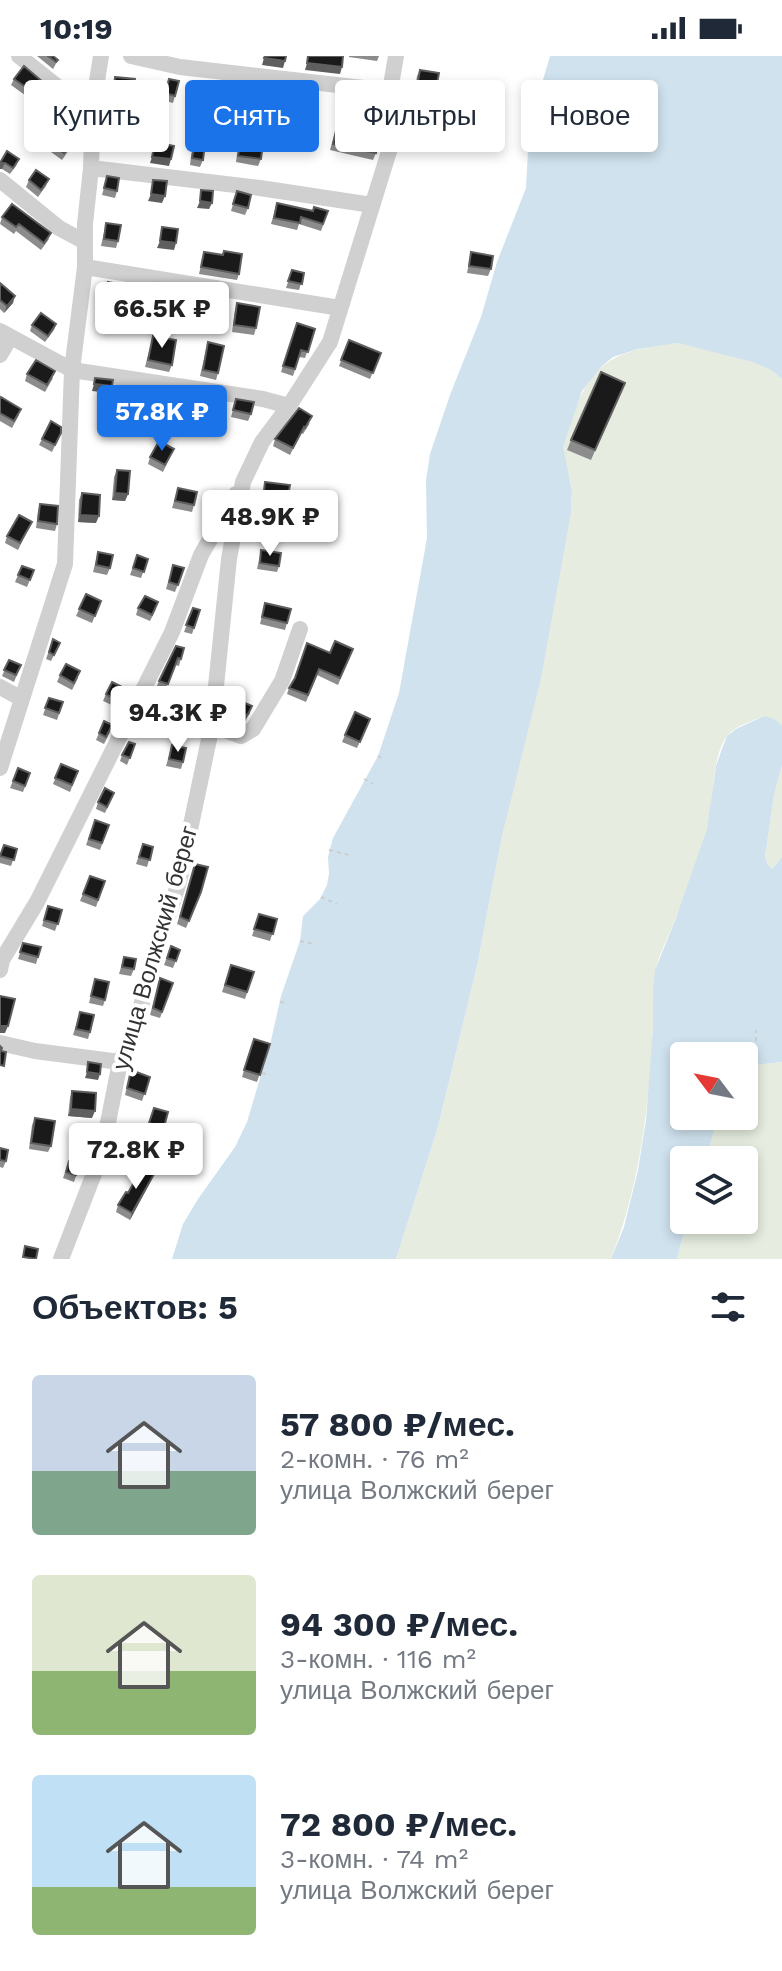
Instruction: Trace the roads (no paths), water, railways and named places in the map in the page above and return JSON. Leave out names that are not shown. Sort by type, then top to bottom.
[{"type":"street","points":[[19,56],[49,80]]},
{"type":"street","points":[[97,80],[101,56]]},
{"type":"street","points":[[131,56],[180,67],[335,85]]},
{"type":"street","name":"улица Волжский берег","points":[[392,80],[396,56]]},
{"type":"street","points":[[0,768],[65,564],[72,370],[85,267],[85,224],[92,152]]},
{"type":"street","name":"улица Волжский берег","points":[[61,1259],[102,1153],[120,1062],[136,1027],[179,882],[212,725],[229,559],[243,482],[262,442],[330,342],[389,152]]},
{"type":"street","points":[[91,168],[372,205]]},
{"type":"street","points":[[0,180],[59,228],[85,242]]},
{"type":"street","points":[[85,267],[340,308]]},
{"type":"street","points":[[0,355],[5,334],[72,370],[263,399],[289,406]]},
{"type":"street","points":[[0,970],[2,960],[37,902],[172,632],[201,555],[243,482]]},
{"type":"street","points":[[212,725],[241,736],[253,729],[282,681],[300,629]]},
{"type":"street","points":[[0,687],[22,699]]},
{"type":"street","points":[[0,1043],[35,1051],[120,1062]]},
{"type":"water","points":[[550,56],[782,56],[782,379],[753,362],[678,343],[638,349],[613,357],[582,391],[563,447],[572,490],[571,513],[541,678],[502,836],[477,966],[438,1127],[396,1259],[172,1259],[183,1224],[235,1147],[247,1122],[281,996],[300,941],[303,916],[320,899],[327,885],[328,857],[333,838],[378,756],[399,693],[427,538],[426,480],[430,454],[526,188],[528,152],[658,152],[658,80],[543,80]]},
{"type":"water","points":[[764,716],[782,725],[782,765],[774,795],[765,857],[772,869],[782,857],[782,1062],[758,1065],[758,1042],[670,1042],[670,1130],[714,1130],[710,1146],[670,1146],[670,1234],[683,1234],[677,1259],[611,1259],[624,1227],[646,1120],[655,970],[707,829],[716,766],[727,736]]}]
